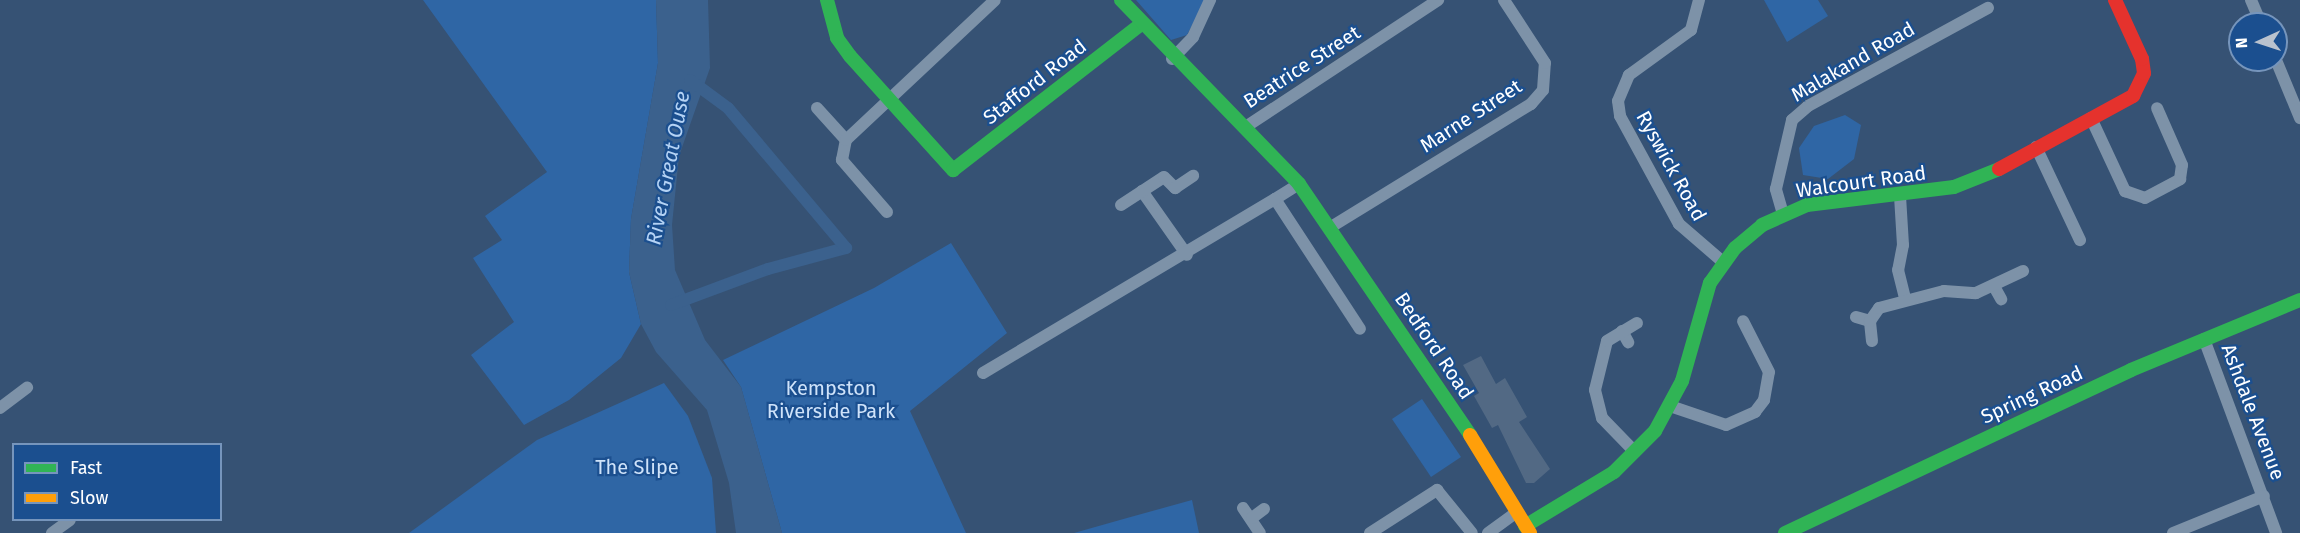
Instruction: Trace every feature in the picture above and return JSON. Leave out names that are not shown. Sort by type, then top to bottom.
[{"type":"street","points":[[827,0],[837,38],[891,101]]},
{"type":"street","points":[[887,212],[842,160],[846,140],[891,101],[995,0]]},
{"type":"street","name":"Bedford Road","points":[[1121,0],[1140,25],[1172,59],[1247,126],[1299,184],[1331,227],[1480,449],[1527,530]]},
{"type":"street","points":[[1172,59],[1193,37],[1210,0]]},
{"type":"street","name":"Beatrice Street","points":[[1247,126],[1438,0]]},
{"type":"street","name":"Marne Street","points":[[1331,227],[1531,104],[1543,90],[1545,63],[1504,0]]},
{"type":"street","name":"Ryswick Road","points":[[1699,0],[1691,30],[1629,75],[1618,101],[1620,116],[1679,224],[1723,262]]},
{"type":"street","name":"Walcourt Road","points":[[1527,530],[1614,472],[1635,452],[1670,406],[1701,303],[1723,262],[1762,225],[1807,205],[1900,196],[1980,177],[2133,96],[2144,73],[2115,0]]},
{"type":"street","name":"Malakand Road","points":[[1784,214],[1776,189],[1792,120],[1808,106],[1988,8]]},
{"type":"street","name":"Stafford Road","points":[[891,101],[953,170],[1140,25]]},
{"type":"street","points":[[2281,72],[2300,118]]},
{"type":"street","points":[[817,108],[846,140]]},
{"type":"street","points":[[2091,118],[2125,191],[2145,198],[2180,179],[2182,165],[2157,108]]},
{"type":"street","points":[[2036,147],[2080,240]]},
{"type":"street","points":[[1121,206],[1164,177],[1174,188],[1193,176]]},
{"type":"street","points":[[983,373],[1187,255],[1299,184]]},
{"type":"street","points":[[1142,191],[1187,255]]},
{"type":"street","points":[[1900,196],[1903,244],[1898,270],[1905,299]]},
{"type":"street","points":[[1275,199],[1359,329]]},
{"type":"street","points":[[1872,341],[1870,321],[1878,308],[1905,299],[1998,293],[2022,271]]},
{"type":"street","name":"Spring Road","points":[[1785,533],[2204,339],[2300,300]]},
{"type":"street","points":[[1856,317],[1870,321]]},
{"type":"street","points":[[1670,406],[1726,425],[1755,412],[1764,400],[1769,372],[1743,321]]},
{"type":"street","points":[[1635,452],[1602,418],[1595,390],[1604,348],[1625,337],[1637,323]]},
{"type":"street","name":"Ashdale Avenue","points":[[2204,339],[2264,495],[2276,533]]},
{"type":"street","points":[[0,408],[27,388]]},
{"type":"street","points":[[1370,533],[1437,490],[1472,533]]},
{"type":"street","points":[[2173,533],[2264,495]]},
{"type":"street","points":[[1243,508],[1252,518],[1260,533]]},
{"type":"street","points":[[1252,518],[1264,509]]},
{"type":"street","points":[[1488,533],[1516,513]]},
{"type":"street","points":[[52,533],[67,521]]},
{"type":"green space","points":[[423,0],[656,0],[658,63],[631,219],[629,272],[641,324],[621,358],[569,400],[524,425],[471,355],[514,322],[473,258],[502,240],[485,216],[547,172]]},
{"type":"green space","points":[[1136,0],[1205,0],[1187,35],[1171,40]]},
{"type":"green space","points":[[1764,0],[1818,0],[1828,16],[1787,42]]},
{"type":"green space","points":[[1845,115],[1861,125],[1854,159],[1828,179],[1803,175],[1799,148],[1814,126]]},
{"type":"green space","name":"Kempston Riverside Park","points":[[951,243],[1007,333],[910,411],[966,533],[782,533],[741,387],[723,360],[874,288]]},
{"type":"green space","name":"The Slipe","points":[[664,383],[688,416],[712,478],[716,533],[409,533],[537,440]]},
{"type":"green space","points":[[1422,399],[1461,457],[1431,477],[1392,419]]},
{"type":"green space","points":[[1192,500],[1199,533],[1074,533],[1127,518]]},
{"type":"water","name":"River Great Ouse","points":[[656,0],[708,0],[710,68],[679,156],[672,225],[675,270],[705,340],[741,387],[782,533],[736,533],[729,483],[707,410],[656,352],[641,324],[629,272],[631,219],[658,63]]},
{"type":"building","points":[[1481,356],[1496,384],[1505,378],[1527,417],[1519,422],[1550,469],[1534,483],[1526,483],[1498,425],[1492,428],[1474,396],[1479,393],[1463,365]]},
{"type":"waterway","name":"River Great Ouse","points":[[671,305],[768,269],[846,248],[728,108],[690,80]]},
{"type":"traffic: fast","points":[[827,0],[837,38],[850,56],[953,170],[1140,25]]},
{"type":"traffic: fast","points":[[1121,0],[1299,184],[1470,435]]},
{"type":"traffic: fast","points":[[1525,526],[1614,472],[1655,431],[1682,381],[1710,283],[1735,248],[1762,225],[1807,205],[1954,187],[1999,169]]},
{"type":"traffic: fast","points":[[1785,533],[2131,370],[2300,300]]},
{"type":"traffic: slow","points":[[1470,435],[1530,533]]},
{"type":"traffic: jam","points":[[1999,169],[2133,96],[2144,73],[2142,59],[2115,0]]}]
